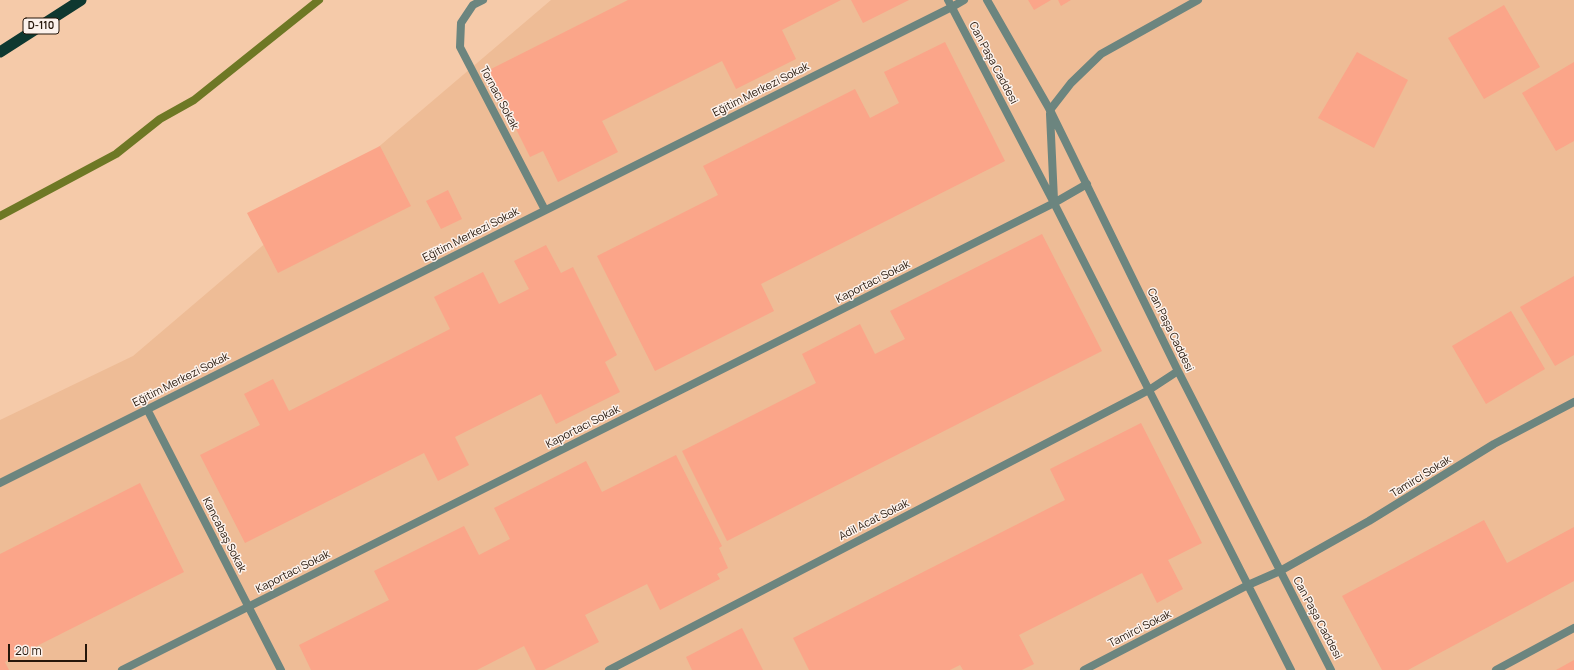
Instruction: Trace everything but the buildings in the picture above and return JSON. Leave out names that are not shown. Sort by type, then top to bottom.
[{"type":"highway","name":"D-110","points":[[0,52],[81,0]]},
{"type":"street","name":"Tornacı Sokak","points":[[483,0],[473,5],[461,23],[460,47],[545,210]]},
{"type":"street","name":"Eğitim Merkezi Sokak","points":[[0,482],[545,210],[950,3],[964,0]]},
{"type":"street","name":"Can Paşa Caddesi","points":[[987,0],[1050,110],[1178,371],[1331,670]]},
{"type":"street","points":[[1054,203],[1050,110],[1071,82],[1101,54],[1198,0]]},
{"type":"street","name":"Can Paşa Caddesi","points":[[950,3],[1054,203],[1290,670]]},
{"type":"street","name":"Kaportacı Sokak","points":[[122,670],[1054,203],[1087,184]]},
{"type":"street","name":"Adil Acat Sokak","points":[[609,670],[1149,390],[1178,371]]},
{"type":"street","name":"Tamirci Sokak","points":[[1084,670],[1248,585],[1280,571],[1369,521],[1494,444],[1574,402]]},
{"type":"street","name":"Kancabaş Sokak","points":[[148,409],[281,670]]},
{"type":"street","points":[[1496,670],[1574,628]]},
{"type":"shaded area","points":[[551,0],[1574,0],[1574,670],[0,670],[0,420],[133,356]]},
{"type":"waterway","points":[[0,216],[116,154],[160,119],[194,100],[319,0]]}]
